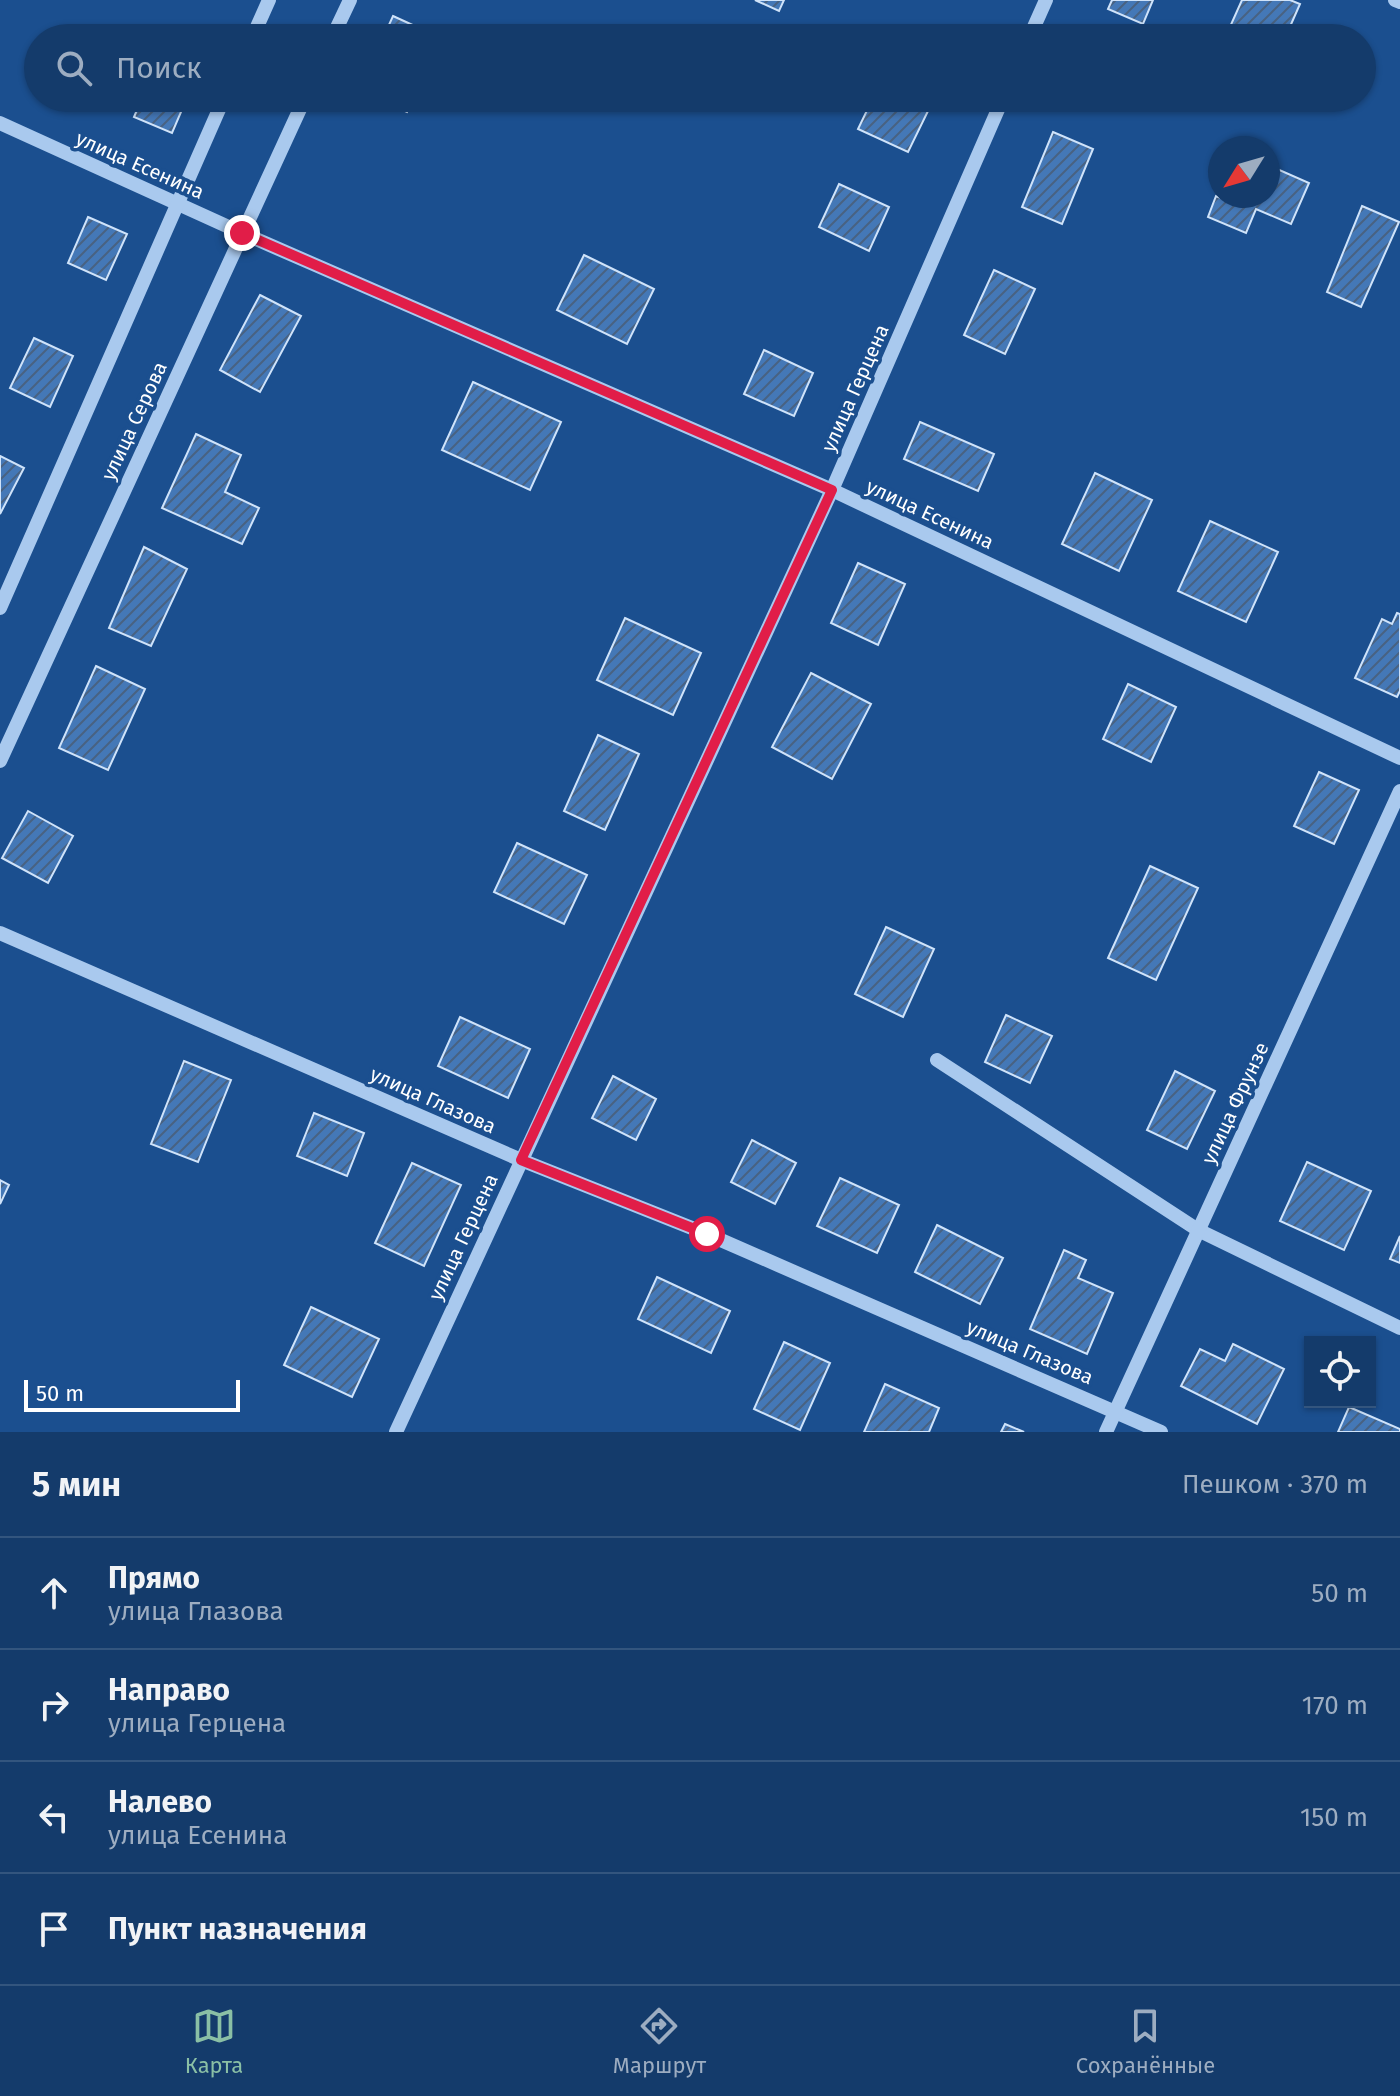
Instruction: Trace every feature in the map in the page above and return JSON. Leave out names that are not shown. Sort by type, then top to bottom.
[{"type":"street","points":[[258,24],[269,0]]},
{"type":"street","points":[[339,24],[350,0]]},
{"type":"street","points":[[1035,24],[1046,0]]},
{"type":"street","points":[[0,608],[218,112]]},
{"type":"street","name":"улица Серова","points":[[0,761],[298,112]]},
{"type":"street","name":"улица Герцена","points":[[396,1432],[832,490],[997,112]]},
{"type":"street","name":"улица Есенина","points":[[0,123],[242,233],[832,490],[1400,758]]},
{"type":"street","name":"улица Фрунзе","points":[[1106,1432],[1400,791]]},
{"type":"street","name":"улица Глазова","points":[[0,933],[521,1160],[707,1234],[1161,1432]]},
{"type":"street","points":[[937,1060],[1198,1230],[1400,1328]]},
{"type":"building","points":[[755,0],[784,0],[779,11]]},
{"type":"building","points":[[1112,0],[1153,0],[1143,24],[1108,9]]},
{"type":"building","points":[[1242,0],[1290,0],[1300,4],[1291,24],[1231,24]]},
{"type":"building","points":[[393,16],[410,24],[389,24]]},
{"type":"building","points":[[136,112],[181,112],[172,133],[134,117]]},
{"type":"building","points":[[866,112],[928,112],[908,152],[858,129]]},
{"type":"building","points":[[1053,132],[1093,149],[1062,224],[1022,207]]},
{"type":"building","points":[[1280,170],[1309,183],[1291,224],[1256,209],[1246,233],[1208,217],[1211,208],[1280,208]]},
{"type":"building","points":[[839,184],[889,207],[869,251],[819,227]]},
{"type":"building","points":[[1362,206],[1399,222],[1361,307],[1327,292]]},
{"type":"building","points":[[88,217],[127,234],[106,280],[68,263]]},
{"type":"building","points":[[584,255],[654,289],[627,344],[557,310]]},
{"type":"building","points":[[994,270],[1035,289],[1005,354],[964,335]]},
{"type":"building","points":[[260,295],[301,316],[260,392],[220,370]]},
{"type":"building","points":[[34,338],[73,356],[50,407],[10,388]]},
{"type":"building","points":[[764,350],[813,373],[794,416],[744,394]]},
{"type":"building","points":[[473,382],[561,422],[530,490],[442,450]]},
{"type":"building","points":[[920,422],[994,454],[978,491],[904,459]]},
{"type":"building","points":[[196,434],[241,455],[225,492],[259,508],[242,544],[162,508]]},
{"type":"building","points":[[0,456],[24,468],[0,514]]},
{"type":"building","points":[[1095,473],[1152,500],[1119,571],[1062,544]]},
{"type":"building","points":[[1210,521],[1278,552],[1246,622],[1178,591]]},
{"type":"building","points":[[144,547],[187,569],[151,646],[109,628]]},
{"type":"building","points":[[858,563],[905,584],[878,645],[831,623]]},
{"type":"building","points":[[1397,613],[1400,614],[1400,691],[1397,697],[1355,678],[1382,619],[1392,624]]},
{"type":"building","points":[[625,618],[701,653],[673,715],[597,680]]},
{"type":"building","points":[[96,666],[145,689],[108,770],[59,748]]},
{"type":"building","points":[[811,673],[871,704],[832,779],[772,747]]},
{"type":"building","points":[[1128,684],[1176,707],[1151,762],[1103,739]]},
{"type":"building","points":[[598,735],[639,754],[605,830],[564,811]]},
{"type":"building","points":[[1319,772],[1359,790],[1334,844],[1294,826]]},
{"type":"building","points":[[28,811],[73,836],[48,883],[2,858]]},
{"type":"building","points":[[517,843],[587,875],[564,924],[494,892]]},
{"type":"building","points":[[1150,866],[1198,888],[1156,980],[1108,958]]},
{"type":"building","points":[[886,927],[934,949],[903,1017],[855,994]]},
{"type":"building","points":[[1006,1015],[1052,1036],[1030,1083],[985,1062]]},
{"type":"building","points":[[460,1017],[530,1049],[508,1098],[438,1066]]},
{"type":"building","points":[[184,1061],[231,1080],[198,1162],[151,1144]]},
{"type":"building","points":[[1175,1071],[1215,1091],[1187,1149],[1147,1130]]},
{"type":"building","points":[[613,1076],[656,1099],[636,1140],[592,1118]]},
{"type":"building","points":[[314,1113],[364,1133],[347,1176],[297,1156]]},
{"type":"building","points":[[752,1140],[796,1163],[775,1204],[731,1182]]},
{"type":"building","points":[[1307,1162],[1371,1191],[1344,1250],[1280,1221]]},
{"type":"building","points":[[412,1163],[461,1185],[424,1266],[375,1243]]},
{"type":"building","points":[[840,1178],[899,1205],[877,1253],[817,1226]]},
{"type":"building","points":[[0,1180],[9,1185],[0,1204]]},
{"type":"building","points":[[937,1225],[1003,1258],[980,1304],[915,1272]]},
{"type":"building","points":[[1400,1236],[1400,1263],[1390,1259]]},
{"type":"building","points":[[1064,1250],[1086,1260],[1078,1278],[1113,1293],[1087,1354],[1030,1329]]},
{"type":"building","points":[[657,1277],[730,1311],[711,1353],[638,1319]]},
{"type":"building","points":[[311,1307],[379,1339],[352,1397],[284,1365]]},
{"type":"building","points":[[784,1342],[830,1363],[800,1430],[754,1409]]},
{"type":"building","points":[[1233,1344],[1284,1369],[1257,1424],[1181,1386],[1200,1349],[1225,1361]]},
{"type":"building","points":[[885,1384],[939,1408],[929,1432],[864,1432]]},
{"type":"building","points":[[1349,1408],[1400,1429],[1400,1432],[1338,1432]]},
{"type":"building","points":[[1005,1424],[1024,1432],[1001,1432]]},
{"type":"route","points":[[242,233],[832,490],[521,1160],[707,1234]]}]
